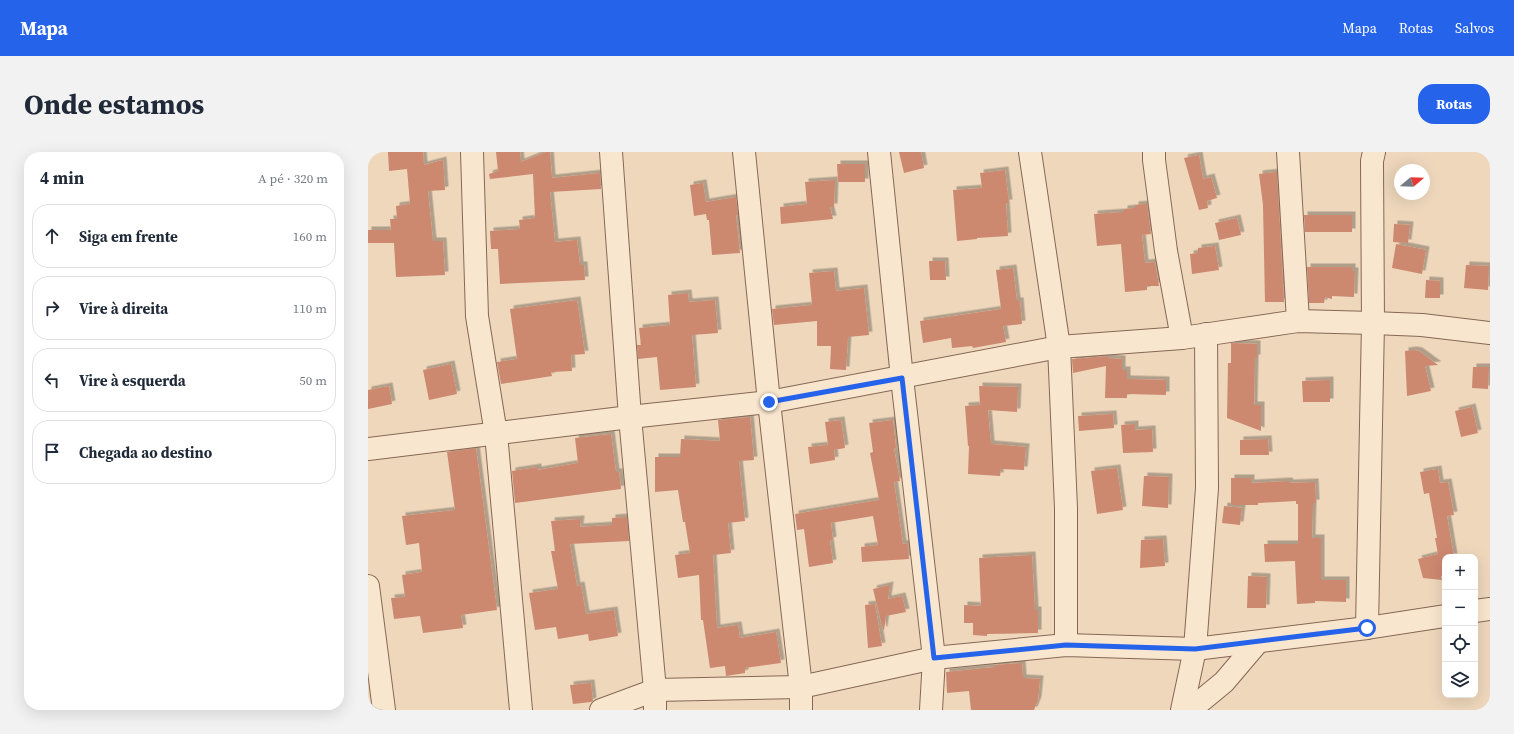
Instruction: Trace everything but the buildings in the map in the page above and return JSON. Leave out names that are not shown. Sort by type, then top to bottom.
[{"type":"street","points":[[472,152],[477,316],[496,434],[521,710]]},
{"type":"street","points":[[611,152],[630,417],[655,700]]},
{"type":"street","points":[[744,152],[769,402],[802,687],[801,710]]},
{"type":"street","points":[[879,152],[902,378],[934,658],[931,710]]},
{"type":"street","points":[[1030,152],[1059,347],[1066,508],[1066,645]]},
{"type":"street","points":[[1154,152],[1166,251],[1182,338]]},
{"type":"street","points":[[1288,152],[1298,321]]},
{"type":"street","points":[[1367,628],[1373,323],[1372,161],[1374,152]]},
{"type":"street","points":[[368,449],[630,417],[769,402],[902,378],[1059,347],[1182,338],[1298,321],[1422,326],[1490,333]]},
{"type":"street","points":[[1182,710],[1195,649],[1207,488],[1206,334]]},
{"type":"street","points":[[368,586],[384,710]]},
{"type":"street","points":[[1478,611],[1490,609]]},
{"type":"street","points":[[601,710],[655,700],[802,687],[934,658],[1066,645],[1195,649],[1367,628],[1442,616]]},
{"type":"street","points":[[1190,710],[1224,682],[1258,642]]},
{"type":"route","points":[[769,402],[902,378],[934,658],[1066,645],[1195,649],[1367,628]]}]
